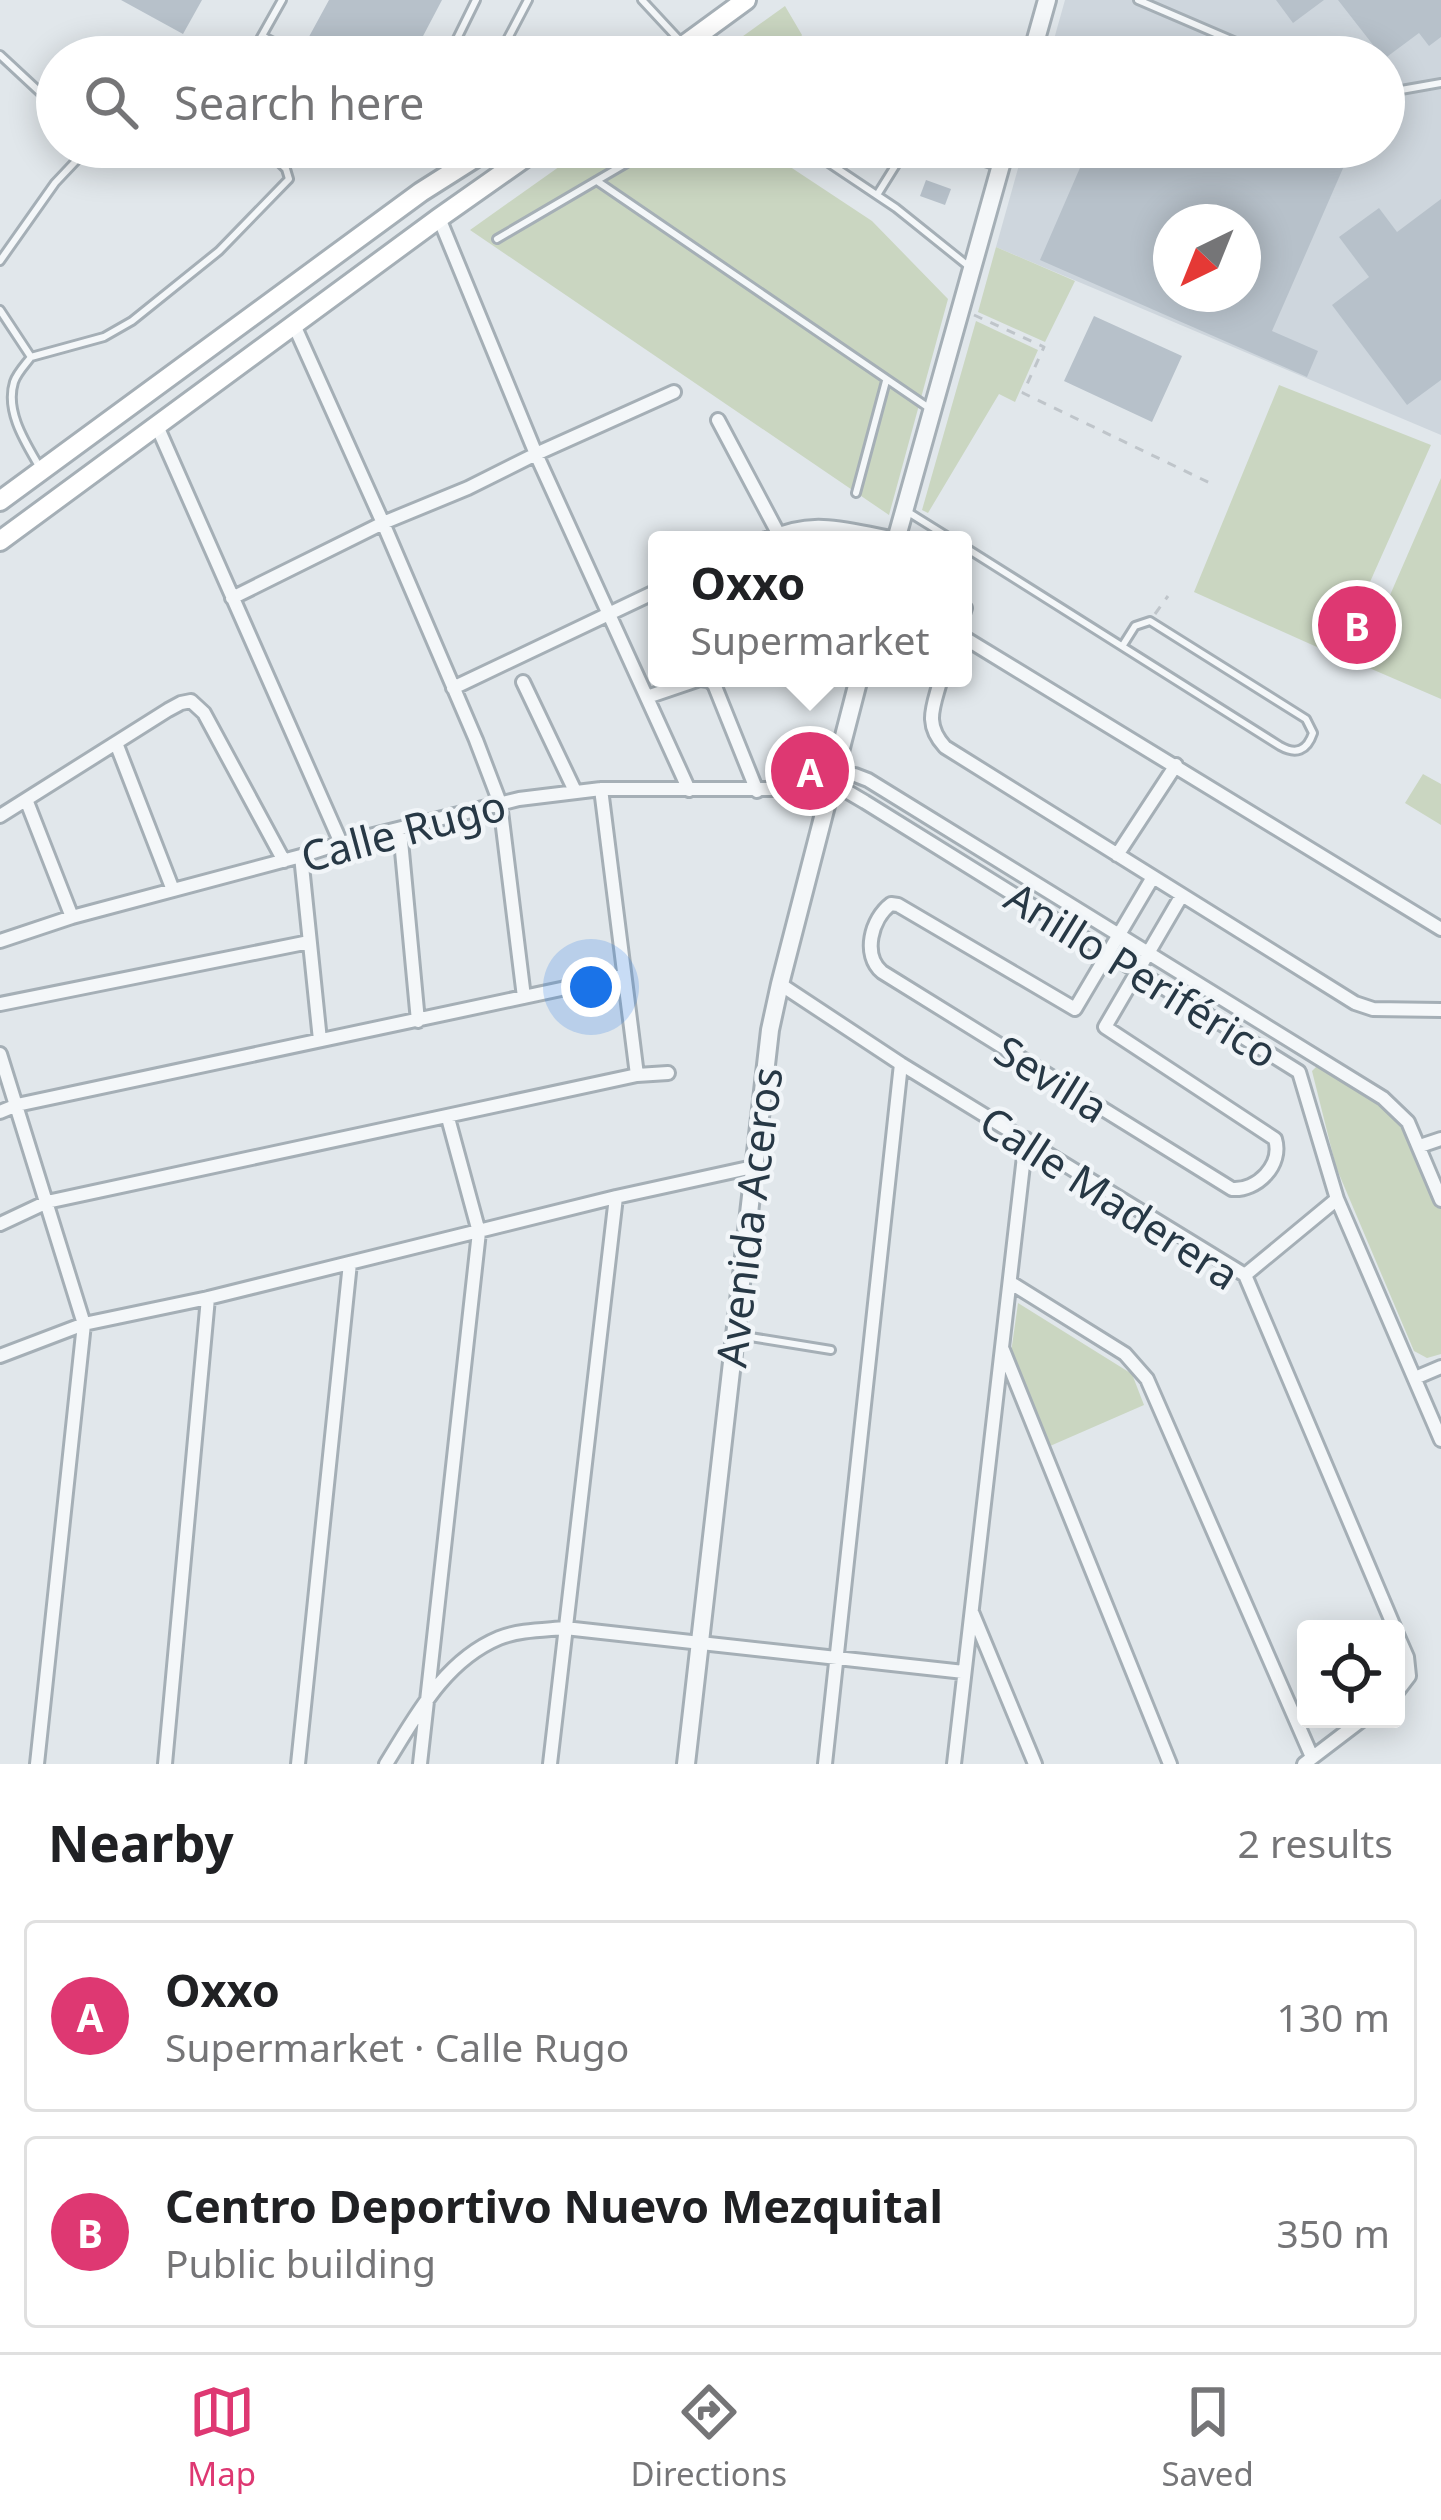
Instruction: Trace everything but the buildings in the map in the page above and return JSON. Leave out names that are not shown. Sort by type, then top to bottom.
[{"type":"main road","points":[[697,36],[746,0]]},
{"type":"main road","points":[[0,501],[459,168]]},
{"type":"main road","points":[[0,542],[510,168]]},
{"type":"street","points":[[1037,36],[1047,0]]},
{"type":"street","points":[[899,531],[1000,168]]},
{"type":"street","points":[[439,218],[536,454],[689,790]]},
{"type":"street","points":[[294,326],[383,523],[500,803],[524,997]]},
{"type":"street","points":[[232,598],[383,523],[674,392]]},
{"type":"street","points":[[718,420],[777,531]]},
{"type":"street","points":[[157,427],[341,843]]},
{"type":"street","points":[[783,531],[822,526],[851,531]]},
{"type":"street","points":[[453,688],[648,595]]},
{"type":"street","points":[[972,642],[1441,929]]},
{"type":"street","points":[[523,682],[575,790]]},
{"type":"street","points":[[647,697],[676,687]]},
{"type":"street","points":[[715,687],[757,791]]},
{"type":"street","name":"Avenida Aceros","points":[[686,1764],[770,1030],[826,783],[856,687]]},
{"type":"street","points":[[939,687],[931,725],[945,747],[1355,1004],[1373,1009],[1441,1010]]},
{"type":"street","points":[[0,816],[191,701],[204,713],[284,861]]},
{"type":"street","points":[[116,743],[173,890]]},
{"type":"street","points":[[1117,855],[1175,765]]},
{"type":"street","name":"Anillo Periférico","points":[[826,783],[855,775],[868,780],[1366,1087],[1408,1122],[1441,1200]]},
{"type":"street","name":"Calle Rugo","points":[[0,940],[500,803],[575,790],[757,791],[826,783]]},
{"type":"street","name":"Anillo Periférico","points":[[826,783],[1110,952],[1299,1072],[1336,1198],[1441,1440]]},
{"type":"street","points":[[601,789],[637,1075]]},
{"type":"street","points":[[27,802],[72,917]]},
{"type":"street","points":[[919,836],[929,819]]},
{"type":"street","points":[[400,830],[418,1021]]},
{"type":"street","points":[[302,856],[320,1040]]},
{"type":"street","points":[[1110,952],[1153,877]]},
{"type":"street","points":[[1139,970],[1182,895]]},
{"type":"street","name":"Sevilla","points":[[1110,952],[1076,1009],[898,905],[891,904],[878,916],[870,956],[882,972],[1225,1184],[1240,1191],[1249,1188],[1276,1160],[1275,1139],[1105,1027],[1139,970]]},
{"type":"street","points":[[0,1004],[309,942]]},
{"type":"street","points":[[0,1112],[622,976]]},
{"type":"street","name":"Calle Maderera","points":[[779,984],[1245,1275],[1391,1620]]},
{"type":"street","points":[[0,1054],[84,1324],[37,1764]]},
{"type":"street","points":[[1299,1072],[1312,1055]]},
{"type":"street","points":[[825,1764],[901,1064]]},
{"type":"street","points":[[0,1224],[47,1202],[637,1075],[668,1073]]},
{"type":"street","points":[[420,1764],[479,1232],[448,1118]]},
{"type":"street","points":[[954,1764],[1026,1139]]},
{"type":"street","points":[[1420,1146],[1441,1139]]},
{"type":"street","points":[[0,1356],[84,1324],[753,1167]]},
{"type":"street","points":[[550,1764],[616,1197]]},
{"type":"street","points":[[1245,1275],[1336,1198]]},
{"type":"street","points":[[298,1764],[350,1263]]},
{"type":"street","points":[[1011,1283],[1125,1354],[1147,1379],[1308,1761],[1351,1728]]},
{"type":"street","points":[[165,1764],[208,1298]]},
{"type":"street","points":[[1002,1348],[1170,1764]]},
{"type":"street","points":[[1415,1378],[1441,1366]]},
{"type":"street","points":[[972,1611],[1035,1764]]},
{"type":"street","points":[[386,1764],[427,1697],[472,1653],[502,1637],[565,1628],[964,1672]]},
{"type":"lane","points":[[262,36],[281,0]]},
{"type":"lane","points":[[458,36],[476,0]]},
{"type":"lane","points":[[509,36],[528,0]]},
{"type":"lane","points":[[642,0],[666,36]]},
{"type":"lane","points":[[1138,0],[1217,36]]},
{"type":"lane","points":[[0,55],[36,88]]},
{"type":"lane","points":[[1405,89],[1441,83]]},
{"type":"lane","points":[[0,261],[3,246],[69,168]]},
{"type":"lane","points":[[42,471],[14,416],[12,397],[15,379],[31,357],[104,337],[132,321],[219,250],[289,178],[285,168]]},
{"type":"lane","points":[[497,239],[619,168]]},
{"type":"lane","points":[[836,168],[973,269]]},
{"type":"lane","points":[[877,195],[894,168]]},
{"type":"lane","points":[[597,181],[932,410]]},
{"type":"lane","points":[[0,310],[31,357]]},
{"type":"lane","points":[[856,493],[887,380]]},
{"type":"lane","points":[[905,510],[939,531]]},
{"type":"lane","points":[[972,552],[1291,752],[1299,752],[1310,742],[1313,733],[1306,719],[1150,621],[1135,626],[1123,645]]},
{"type":"lane","points":[[734,1334],[831,1350]]},
{"type":"path","points":[[961,309],[1044,347],[1023,393],[1212,484]]},
{"type":"path","points":[[1150,621],[1168,596]]},
{"type":"shaded area","points":[[1065,0],[1441,0],[1441,435],[996,247],[1018,168],[1405,168],[1405,36],[1055,36]]},
{"type":"green space","points":[[785,6],[802,35],[801,36],[743,36]]},
{"type":"green space","points":[[557,168],[792,168],[872,221],[948,299],[889,515],[470,230]]},
{"type":"green space","points":[[996,247],[1075,281],[1045,342],[978,312]]},
{"type":"green space","points":[[976,321],[1038,350],[1015,402],[999,394],[928,513],[922,510]]},
{"type":"green space","points":[[1279,385],[1431,445],[1337,656],[1194,592]]},
{"type":"green space","points":[[1441,478],[1441,699],[1360,664]]},
{"type":"green space","points":[[1423,774],[1441,784],[1441,825],[1405,803]]},
{"type":"green space","points":[[1317,1066],[1367,1092],[1403,1121],[1441,1206],[1441,1354],[1427,1358],[1414,1351],[1336,1167],[1312,1071]]},
{"type":"green space","points":[[1018,1303],[1132,1374],[1144,1405],[1050,1446],[1011,1353]]},
{"type":"place","name":"Centro Deportivo Nuevo Mezquital","points":[[1357,625]]},
{"type":"place","name":"Oxxo","points":[[810,771]]}]
